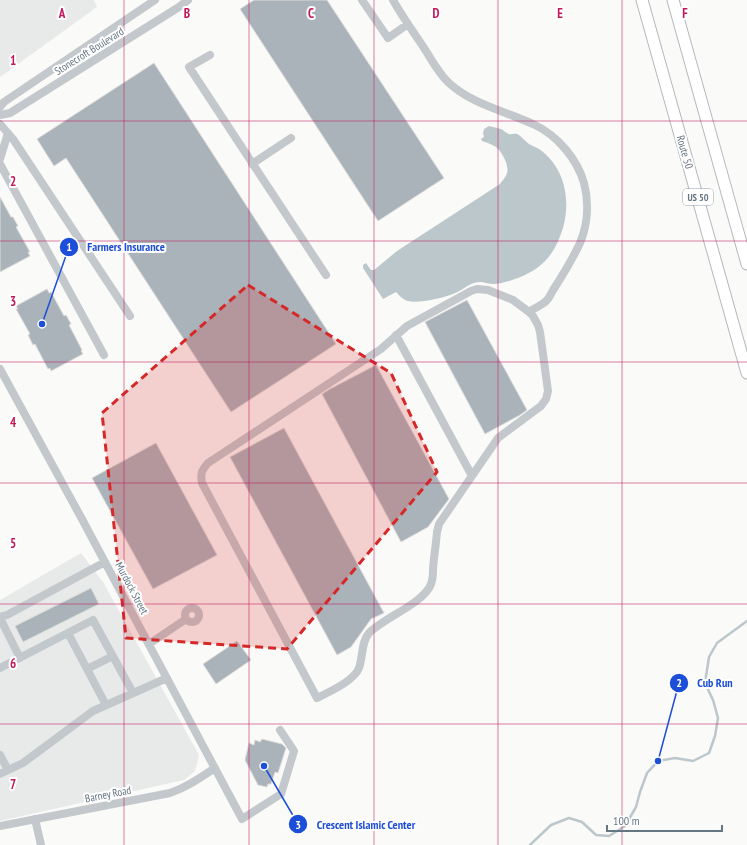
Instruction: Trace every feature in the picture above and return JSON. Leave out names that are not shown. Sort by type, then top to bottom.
[{"type":"highway","name":"Route 50","points":[[642,0],[747,374]]},
{"type":"highway","name":"US 50","points":[[673,0],[747,264]]},
{"type":"street","name":"Stonecroft Boulevard","points":[[0,107],[4,102],[155,0]]},
{"type":"street","name":"Stonecroft Boulevard","points":[[0,115],[10,113],[188,0]]},
{"type":"street","points":[[362,0],[388,38],[408,24]]},
{"type":"street","points":[[393,0],[433,63],[447,82],[461,93],[476,101],[536,125],[548,133],[563,146],[581,173],[586,191],[587,206],[586,223],[582,239],[547,300],[529,312]]},
{"type":"street","points":[[210,55],[189,67],[326,275]]},
{"type":"street","points":[[0,124],[13,139],[130,316]]},
{"type":"street","points":[[0,159],[8,134]]},
{"type":"street","points":[[252,164],[291,138]]},
{"type":"street","points":[[0,164],[104,355]]},
{"type":"street","points":[[477,289],[488,290],[513,300],[529,312],[538,325],[540,332],[548,395],[541,406],[498,438],[439,524],[432,583],[427,592],[368,634],[359,669],[343,684],[317,698],[202,483],[202,469],[208,463],[381,348],[407,326],[471,291],[477,289]]},
{"type":"street","points":[[396,336],[472,476]]},
{"type":"street","name":"Murdock Street","points":[[0,369],[242,819],[281,794],[294,751],[280,730]]},
{"type":"street","points":[[20,658],[0,618],[105,562]]},
{"type":"street","points":[[149,644],[186,619]]},
{"type":"street","points":[[0,668],[93,620],[133,693]]},
{"type":"street","points":[[68,632],[106,705]]},
{"type":"street","points":[[87,669],[113,656]]},
{"type":"street","points":[[0,774],[23,763],[93,711],[167,678]]},
{"type":"street","points":[[0,755],[8,770]]},
{"type":"street","name":"Barney Road","points":[[0,826],[170,793],[182,789],[215,768]]},
{"type":"street","points":[[35,819],[40,845]]},
{"type":"highlighted area","points":[[248,285],[391,373],[437,472],[287,649],[126,638],[102,413]]},
{"type":"shaded area","points":[[0,0],[94,0],[97,7],[0,77]]},
{"type":"shaded area","points":[[489,126],[501,129],[510,134],[518,135],[548,156],[555,165],[564,185],[566,206],[563,228],[553,250],[546,260],[537,268],[528,274],[509,281],[497,284],[477,282],[453,294],[424,301],[412,302],[401,297],[396,292],[383,299],[363,268],[363,265],[366,263],[371,270],[374,270],[397,251],[500,184],[505,177],[507,167],[503,155],[496,147],[482,141],[481,139],[484,137],[484,129]]},
{"type":"shaded area","points":[[81,553],[103,582],[199,755],[195,771],[184,780],[0,821],[0,600]]},
{"type":"building","points":[[254,0],[327,0],[444,178],[378,221],[240,9]]},
{"type":"building","points":[[154,63],[336,344],[231,412],[66,158],[54,166],[37,139]]},
{"type":"building","points":[[0,197],[11,217],[13,217],[18,226],[16,227],[30,252],[28,252],[30,256],[0,272]]},
{"type":"building","points":[[47,289],[49,293],[51,292],[64,316],[66,315],[71,324],[69,325],[83,354],[51,371],[50,368],[48,369],[35,344],[33,345],[28,335],[30,334],[16,309],[18,309],[16,306]]},
{"type":"building","points":[[467,300],[527,410],[485,434],[425,322]]},
{"type":"building","points":[[376,365],[449,499],[428,527],[401,542],[322,394]]},
{"type":"building","points":[[284,428],[384,613],[371,619],[351,647],[337,655],[230,457]]},
{"type":"building","points":[[156,443],[217,555],[153,589],[92,478]]},
{"type":"building","points":[[91,588],[99,604],[23,642],[15,626]]},
{"type":"building","points":[[237,641],[251,660],[216,684],[203,664]]},
{"type":"building","points":[[262,739],[282,744],[286,748],[278,773],[275,772],[271,784],[268,784],[267,787],[258,785],[245,760],[249,743],[254,745],[255,740],[260,742]]},
{"type":"waterway","points":[[530,845],[551,825],[569,818],[582,822],[596,835],[609,836],[625,826],[636,807],[647,773],[658,761],[675,758],[693,761],[709,753],[715,736],[718,718],[713,700],[705,683],[709,657],[717,643],[747,621]]},
{"type":"place","name":"Farmers Insurance","points":[[42,324]]},
{"type":"place","name":"Cub Run","points":[[658,761]]},
{"type":"place","name":"Crescent Islamic Center","points":[[264,766]]}]
